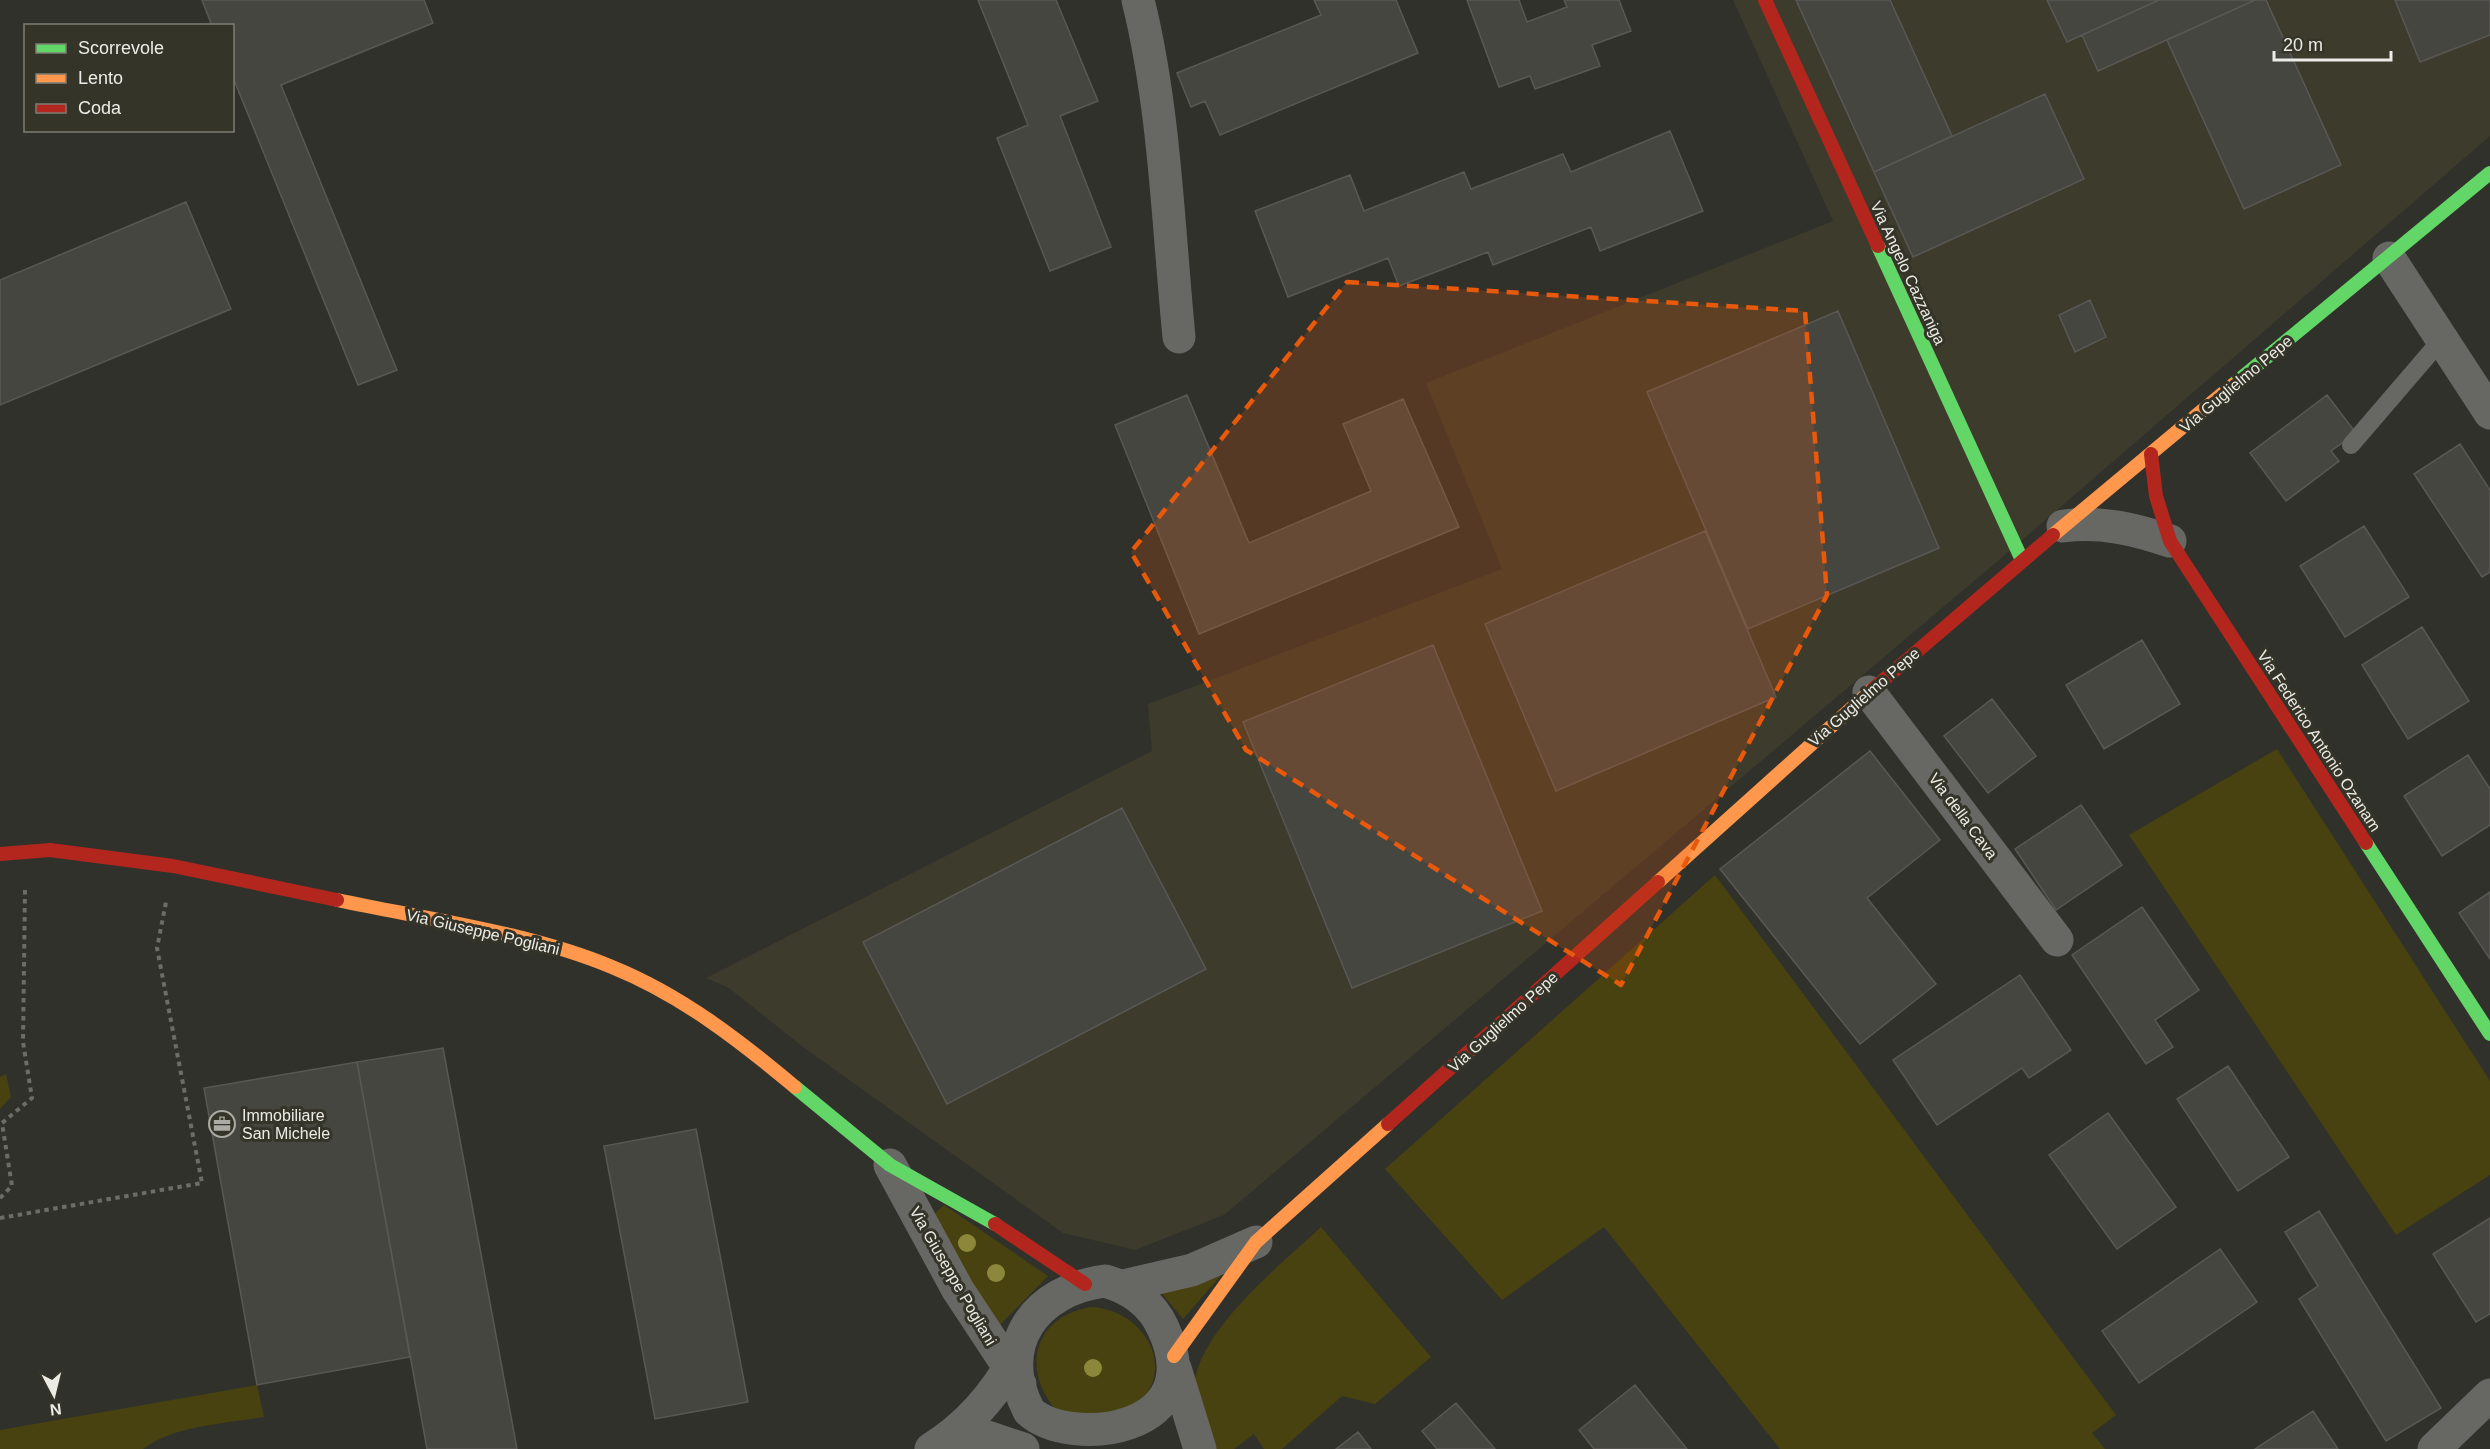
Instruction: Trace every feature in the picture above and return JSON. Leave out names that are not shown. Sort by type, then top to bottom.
[{"type":"street","points":[[1138,0],[1151,61],[1158,117],[1179,337]]},
{"type":"street","name":"Via Angelo Cazzaniga","points":[[1765,0],[2022,560]]},
{"type":"street","name":"Via Guglielmo Pepe","points":[[1174,1362],[1256,1242],[1869,692],[2022,560],[2490,173]]},
{"type":"street","points":[[2389,258],[2490,413]]},
{"type":"street","name":"Via Federico Antonio Ozanam","points":[[2151,454],[2156,496],[2170,541],[2490,1034]]},
{"type":"street","points":[[2063,526],[2110,525],[2170,541]]},
{"type":"street","name":"Via della Cava","points":[[1869,692],[2057,940]]},
{"type":"street","name":"Via Giuseppe Pogliani","points":[[0,854],[50,850],[173,866],[549,945],[613,967],[688,1005],[752,1051],[890,1165],[1014,1234],[1085,1284]]},
{"type":"street","name":"Via Giuseppe Pogliani","points":[[890,1165],[958,1290],[1006,1369]]},
{"type":"street","name":"Via Guglielmo Pepe","points":[[1124,1286],[1192,1270],[1256,1242]]},
{"type":"street","points":[[943,1442],[977,1413],[1006,1369],[1023,1333],[1039,1310],[1061,1293],[1085,1284],[1105,1281],[1124,1286],[1145,1302],[1161,1322],[1200,1449]]},
{"type":"street","points":[[943,1442],[987,1437],[1032,1439],[1048,1435],[1064,1444],[1105,1448],[1142,1433],[1156,1418],[1167,1402],[1174,1381],[1174,1362]]},
{"type":"street","points":[[1006,1369],[1026,1404],[1032,1439]]},
{"type":"street","points":[[2434,1449],[2490,1395]]},
{"type":"lane","points":[[2351,446],[2442,339]]},
{"type":"path","points":[[0,1198],[12,1186],[2,1123],[32,1098],[23,1042],[25,852]]},
{"type":"path","points":[[0,1218],[202,1183],[158,948],[173,866]]},
{"type":"highlighted area","points":[[1347,282],[1805,311],[1827,595],[1621,985],[1246,750],[1131,552]]},
{"type":"shaded area","points":[[1733,0],[2490,0],[2490,136],[2006,554],[1224,1215],[1135,1250],[1063,1233],[803,1047],[729,988],[706,978],[1152,751],[1148,704],[1502,569],[1426,383],[1833,221]]},
{"type":"shaded area","points":[[2277,749],[2490,1081],[2490,1175],[2396,1235],[2129,835]]},
{"type":"shaded area","points":[[1715,875],[2116,1415],[2092,1433],[2105,1449],[1780,1449],[1604,1227],[1502,1300],[1385,1169]]},
{"type":"shaded area","points":[[6,1074],[11,1097],[0,1109],[0,1077]]},
{"type":"shaded area","points":[[944,1205],[1048,1276],[998,1327],[933,1215]]},
{"type":"shaded area","points":[[1321,1227],[1431,1357],[1375,1404],[1342,1396],[1282,1449],[1264,1449],[1254,1434],[1234,1449],[1216,1449],[1195,1398],[1196,1376],[1205,1352],[1220,1328],[1240,1304]]},
{"type":"shaded area","points":[[1225,1271],[1183,1319],[1159,1290]]},
{"type":"shaded area","points":[[1091,1307],[1108,1310],[1124,1317],[1147,1339],[1153,1353],[1155,1369],[1151,1385],[1139,1404],[1116,1420],[1056,1410],[1045,1394],[1038,1377],[1036,1361],[1039,1346],[1046,1332],[1057,1321],[1072,1312]]},
{"type":"shaded area","points":[[257,1385],[264,1417],[185,1430],[156,1441],[143,1449],[0,1449],[0,1430]]},
{"type":"building","points":[[202,0],[424,0],[433,23],[281,85],[397,370],[358,385],[234,80],[234,24],[211,24]]},
{"type":"building","points":[[978,0],[1056,0],[1098,101],[1060,116],[1111,247],[1050,271],[997,138],[1028,125]]},
{"type":"building","points":[[1314,0],[1396,0],[1418,53],[1220,135],[1205,101],[1191,107],[1177,73],[1321,15]]},
{"type":"building","points":[[1467,0],[1519,0],[1527,22],[1567,7],[1564,0],[1619,0],[1631,31],[1592,45],[1600,66],[1535,89],[1530,76],[1499,87]]},
{"type":"building","points":[[1796,0],[1890,0],[1952,136],[1874,172]]},
{"type":"building","points":[[2047,0],[2159,0],[2067,42]]},
{"type":"building","points":[[2159,0],[2255,0],[2098,71],[2082,35]]},
{"type":"building","points":[[2255,0],[2266,0],[2341,165],[2244,209],[2167,40]]},
{"type":"building","points":[[2395,0],[2490,0],[2490,35],[2420,62]]},
{"type":"building","points":[[2045,94],[2084,179],[1913,257],[1874,172]]},
{"type":"building","points":[[1670,131],[1703,211],[1600,251],[1591,227],[1493,265],[1488,252],[1399,286],[1388,258],[1288,297],[1255,211],[1350,175],[1364,211],[1464,172],[1471,189],[1563,154],[1571,172]]},
{"type":"building","points":[[186,202],[231,309],[0,405],[0,280]]},
{"type":"building","points":[[2090,300],[2106,337],[2075,352],[2059,315]]},
{"type":"building","points":[[1838,311],[1939,548],[1748,629],[1647,392]]},
{"type":"building","points":[[1187,395],[1249,543],[1371,491],[1343,424],[1403,399],[1459,527],[1199,634],[1115,425]]},
{"type":"building","points":[[2327,395],[2356,433],[2331,451],[2339,461],[2286,501],[2250,453]]},
{"type":"building","points":[[2460,444],[2490,490],[2490,572],[2482,577],[2414,474]]},
{"type":"building","points":[[2364,526],[2409,597],[2345,637],[2300,566]]},
{"type":"building","points":[[1705,531],[1776,697],[1556,791],[1485,624]]},
{"type":"building","points":[[2422,627],[2469,701],[2408,739],[2362,665]]},
{"type":"building","points":[[2142,640],[2180,704],[2104,749],[2066,685]]},
{"type":"building","points":[[1433,645],[1542,911],[1352,988],[1243,722]]},
{"type":"building","points":[[1992,699],[2036,756],[1988,793],[1944,736]]},
{"type":"building","points":[[1870,751],[1940,840],[1867,898],[1936,984],[1860,1044],[1720,869]]},
{"type":"building","points":[[2468,755],[2490,789],[2490,825],[2442,856],[2404,796]]},
{"type":"building","points":[[2081,805],[2122,865],[2056,910],[2015,849]]},
{"type":"building","points":[[1122,808],[1206,969],[947,1104],[863,942]]},
{"type":"building","points":[[2490,892],[2490,959],[2459,913]]},
{"type":"building","points":[[2142,907],[2199,990],[2155,1020],[2173,1047],[2146,1064],[2072,955]]},
{"type":"building","points":[[2020,975],[2071,1050],[2029,1078],[2022,1068],[1937,1125],[1893,1060]]},
{"type":"building","points":[[443,1048],[517,1449],[427,1449],[357,1062]]},
{"type":"building","points":[[357,1062],[410,1357],[257,1385],[204,1088]]},
{"type":"building","points":[[2228,1066],[2289,1157],[2238,1191],[2177,1099]]},
{"type":"building","points":[[2108,1113],[2176,1207],[2117,1249],[2049,1155]]},
{"type":"building","points":[[696,1129],[748,1402],[655,1419],[604,1146]]},
{"type":"building","points":[[2319,1211],[2441,1408],[2386,1441],[2299,1299],[2318,1286],[2285,1232]]},
{"type":"building","points":[[2490,1218],[2490,1314],[2476,1322],[2433,1254]]},
{"type":"building","points":[[2220,1249],[2257,1302],[2139,1383],[2102,1331]]},
{"type":"building","points":[[1635,1385],[1687,1449],[1594,1449],[1579,1430]]},
{"type":"building","points":[[1456,1403],[1495,1449],[1437,1449],[1422,1431]]},
{"type":"building","points":[[2313,1411],[2338,1449],[2255,1449]]},
{"type":"building","points":[[1358,1432],[1371,1449],[1336,1449]]},
{"type":"traffic: fast","points":[[2233,385],[2490,173]]},
{"type":"traffic: fast","points":[[1878,246],[2022,560]]},
{"type":"traffic: fast","points":[[2366,843],[2490,1034]]},
{"type":"traffic: fast","points":[[795,1087],[890,1165],[995,1224]]},
{"type":"traffic: slow","points":[[2053,535],[2233,385]]},
{"type":"traffic: slow","points":[[1658,882],[1873,689]]},
{"type":"traffic: slow","points":[[337,900],[512,935],[612,967],[662,991],[708,1020],[795,1087]]},
{"type":"traffic: slow","points":[[1174,1356],[1256,1242],[1388,1124]]},
{"type":"traffic: jam","points":[[1765,0],[1878,246]]},
{"type":"traffic: jam","points":[[2151,454],[2156,496],[2170,541],[2366,843]]},
{"type":"traffic: jam","points":[[1873,689],[2053,535]]},
{"type":"traffic: jam","points":[[0,854],[50,850],[173,866],[337,900]]},
{"type":"traffic: jam","points":[[1388,1124],[1658,882]]},
{"type":"traffic: jam","points":[[995,1224],[1085,1284]]},
{"type":"place","name":"Immobiliare San Michele","points":[[222,1124]]}]
